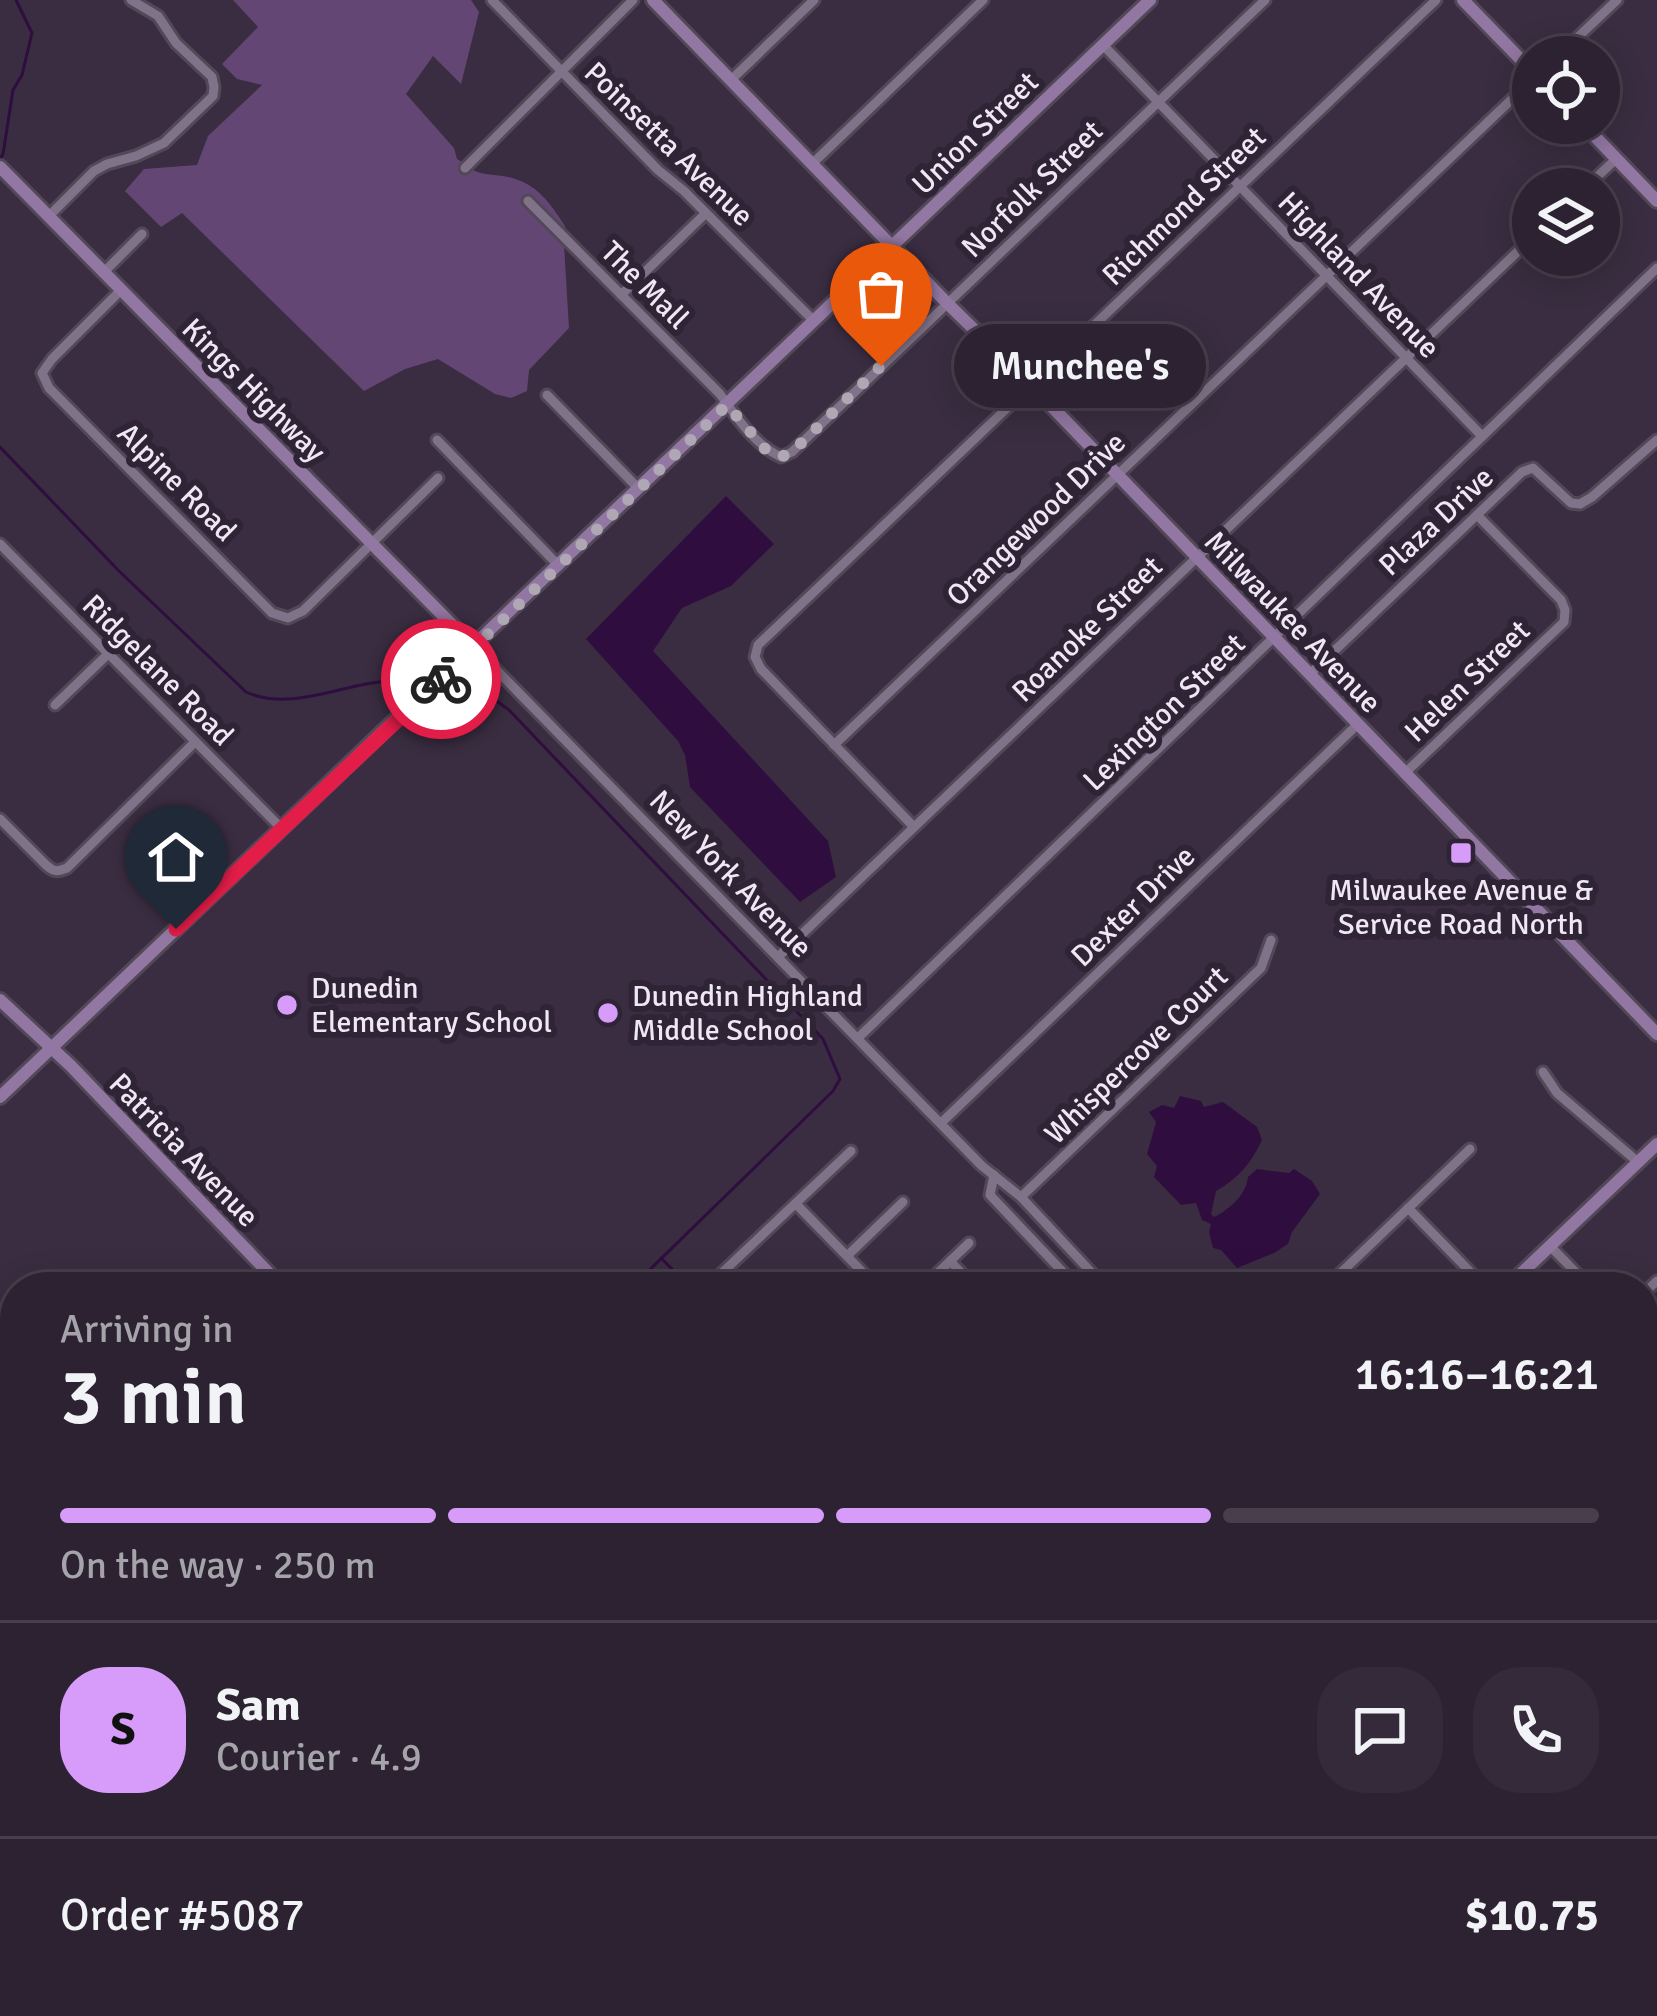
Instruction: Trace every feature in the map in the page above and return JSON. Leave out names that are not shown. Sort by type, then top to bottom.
[{"type":"street","points":[[49,216],[94,171],[164,143],[213,96],[212,77],[176,43],[158,16],[131,0]]},
{"type":"street","name":"Poinsetta Avenue","points":[[493,0],[658,170],[814,320]]},
{"type":"street","points":[[465,168],[633,0]]},
{"type":"street","name":"Milwaukee Avenue","points":[[653,0],[1657,1034]]},
{"type":"street","points":[[731,80],[814,0]]},
{"type":"street","points":[[813,163],[983,0]]},
{"type":"street","name":"Union Street","points":[[0,1097],[1150,0]]},
{"type":"street","name":"Norfolk Street","points":[[727,405],[767,451],[781,457],[792,452],[1265,0]]},
{"type":"street","name":"Richmond Street","points":[[834,745],[761,669],[755,657],[758,646],[1436,0]]},
{"type":"street","points":[[1463,0],[1512,53]]},
{"type":"street","points":[[1579,36],[1617,0]]},
{"type":"street","name":"Highland Avenue","points":[[1102,46],[1481,435]]},
{"type":"street","name":"Orangewood Drive","points":[[834,745],[1512,96]]},
{"type":"street","points":[[1602,144],[1657,201]]},
{"type":"street","points":[[1607,168],[1616,159]]},
{"type":"street","name":"Kings Highway","points":[[3,170],[474,647]]},
{"type":"street","name":"The Mall","points":[[528,201],[727,405]]},
{"type":"street","points":[[621,295],[706,213]]},
{"type":"street","points":[[104,272],[142,234]]},
{"type":"street","name":"Roanoke Street","points":[[779,956],[1512,257]]},
{"type":"street","name":"Lexington Street","points":[[858,1038],[1657,268]]},
{"type":"street","name":"Alpine Road","points":[[121,290],[52,358],[42,373],[49,388],[280,617],[303,611],[370,543]]},
{"type":"street","points":[[547,395],[639,490]]},
{"type":"street","points":[[436,440],[559,566]]},
{"type":"street","name":"Plaza Drive","points":[[1310,674],[1522,472],[1533,468],[1571,503],[1580,504],[1657,440]]},
{"type":"street","points":[[370,543],[438,478]]},
{"type":"street","name":"Helen Street","points":[[1406,773],[1564,622],[1561,600],[1477,515]]},
{"type":"street","name":"Ridgelane Road","points":[[0,544],[282,829]]},
{"type":"street","points":[[0,569],[12,556]]},
{"type":"street","name":"New York Avenue","points":[[474,647],[1092,1272]]},
{"type":"street","points":[[55,705],[108,654]]},
{"type":"street","name":"Dexter Drive","points":[[941,1123],[1358,724]]},
{"type":"street","points":[[0,819],[53,871],[67,868],[195,742]]},
{"type":"street","points":[[834,745],[914,827]]},
{"type":"street","name":"Whispercove Court","points":[[1022,1197],[1261,968],[1271,940]]},
{"type":"street","name":"Patricia Avenue","points":[[0,1000],[151,1148],[267,1272]]},
{"type":"street","points":[[1543,1072],[1556,1093],[1638,1162]]},
{"type":"street","points":[[1523,1272],[1657,1144]]},
{"type":"street","points":[[1342,1272],[1470,1149]]},
{"type":"street","points":[[723,1272],[851,1151]]},
{"type":"street","points":[[994,1175],[990,1195],[1063,1272]]},
{"type":"street","points":[[847,1256],[903,1202]]},
{"type":"street","points":[[796,1204],[862,1272]]},
{"type":"street","points":[[1408,1208],[1470,1272]]},
{"type":"street","points":[[939,1272],[969,1243]]},
{"type":"street","points":[[1550,1246],[1575,1272]]},
{"type":"street","points":[[950,1261],[961,1272]]},
{"type":"shaded area","points":[[233,0],[471,0],[479,12],[461,84],[433,56],[406,94],[454,148],[464,174],[471,169],[527,184],[565,226],[565,231],[528,194],[521,200],[564,245],[569,328],[529,370],[527,391],[511,398],[495,394],[438,359],[405,369],[364,391],[182,213],[161,227],[125,191],[144,169],[197,165],[208,136],[262,85],[237,79],[222,64],[258,27]]},
{"type":"shaded area","points":[[726,496],[774,544],[731,586],[682,608],[653,651],[828,841],[836,877],[800,902],[690,787],[678,741],[586,639]]},
{"type":"shaded area","points":[[1180,1096],[1201,1101],[1204,1107],[1223,1102],[1257,1127],[1262,1140],[1244,1169],[1216,1191],[1214,1217],[1236,1201],[1257,1169],[1289,1173],[1294,1169],[1312,1181],[1320,1194],[1288,1244],[1237,1268],[1213,1248],[1211,1224],[1202,1220],[1196,1203],[1181,1205],[1154,1177],[1157,1166],[1147,1154],[1156,1122],[1149,1112],[1162,1105],[1174,1108]]},
{"type":"waterway","points":[[0,159],[13,90],[22,75],[32,33],[16,0]]},
{"type":"waterway","points":[[0,447],[119,571],[246,692],[295,699],[379,682],[418,680]]},
{"type":"waterway","points":[[455,684],[483,691],[509,710],[823,1039],[840,1079],[647,1272]]},
{"type":"waterway","points":[[661,1258],[675,1272]]},
{"type":"way so far","points":[[441,679],[727,405],[767,451],[781,457],[792,452],[881,366]]},
{"type":"place","name":"Munchee's","points":[[881,366]]},
{"type":"place","name":"Milwaukee Avenue & Service Road North","points":[[1461,853]]},
{"type":"place","name":"Dunedin Elementary School","points":[[287,1005]]},
{"type":"place","name":"Dunedin Highland Middle School","points":[[608,1013]]},
{"type":"route","points":[[176,929],[441,679]]}]
